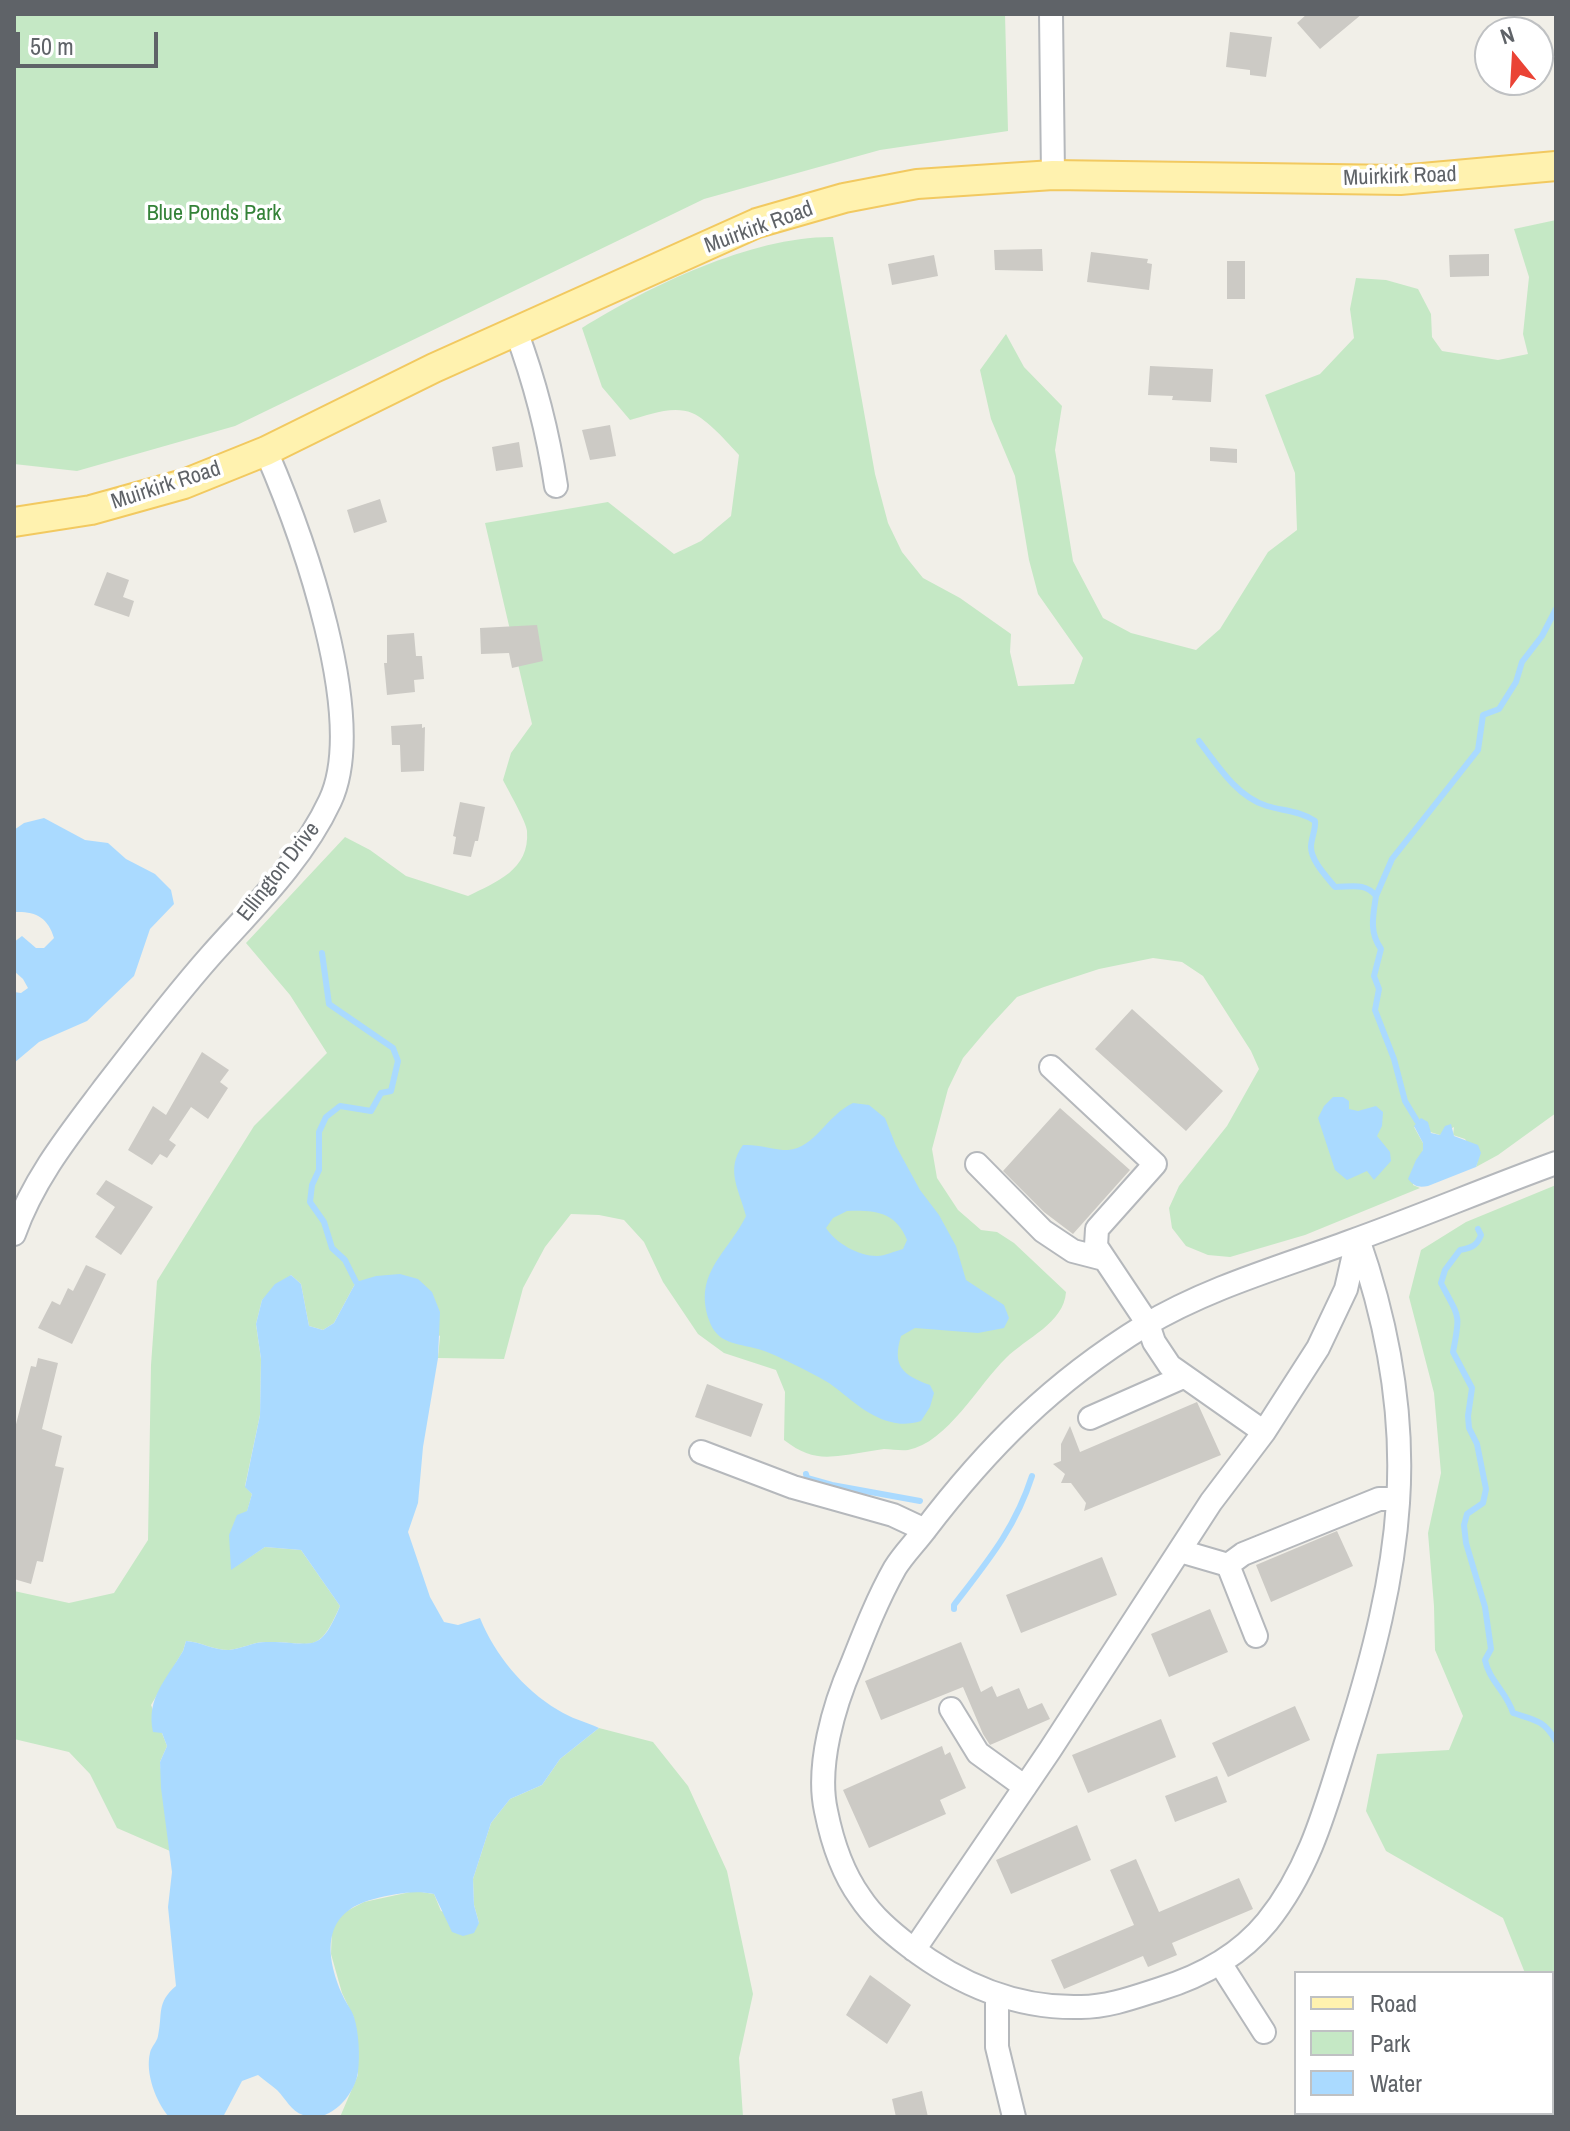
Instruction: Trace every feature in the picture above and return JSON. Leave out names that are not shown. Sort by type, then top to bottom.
[{"type":"main road","name":"Muirkirk Road","points":[[14,522],[77,513],[184,484],[266,451],[516,331],[757,223],[844,198],[917,184],[1053,175],[1400,180],[1556,166]]},
{"type":"street","points":[[1051,14],[1053,175]]},
{"type":"street","points":[[516,331],[533,379],[549,441],[556,486]]},
{"type":"street","name":"Ellington Drive","points":[[14,1234],[29,1197],[71,1130],[139,1040],[279,878],[331,800],[339,774],[343,743],[327,627],[308,562],[266,451]]},
{"type":"street","points":[[1051,1067],[1155,1164],[1097,1229],[1096,1246],[1148,1324],[1154,1342],[1170,1366],[1264,1432]]},
{"type":"street","points":[[1358,1239],[1380,1310],[1396,1404],[1398,1499],[1391,1572],[1361,1694],[1322,1823],[1289,1892],[1253,1938],[1220,1963],[1170,1986],[1106,2004],[1084,2007],[1048,2005],[997,1995],[962,1982],[887,1928],[856,1891],[840,1861],[824,1803],[830,1729],[840,1691],[876,1605],[898,1564],[968,1474],[1014,1426],[1064,1383],[1148,1324],[1213,1293],[1556,1163]]},
{"type":"street","points":[[977,1164],[1043,1231],[1073,1251],[1104,1259]]},
{"type":"street","points":[[914,1950],[1025,1787],[1211,1502],[1264,1432],[1318,1348],[1346,1289],[1358,1239]]},
{"type":"street","points":[[1090,1418],[1183,1377]]},
{"type":"street","points":[[701,1452],[793,1487],[893,1515],[925,1530]]},
{"type":"street","points":[[1228,1565],[1243,1554],[1379,1499],[1398,1499]]},
{"type":"street","points":[[1180,1551],[1228,1565]]},
{"type":"street","points":[[1228,1565],[1256,1636]]},
{"type":"street","points":[[951,1709],[978,1753],[1025,1787]]},
{"type":"street","points":[[1220,1963],[1264,2032]]},
{"type":"street","points":[[997,1995],[997,2047],[1014,2117]]},
{"type":"green space","name":"Blue Ponds Park","points":[[14,14],[1005,14],[1008,131],[880,150],[704,199],[235,426],[77,471],[14,464]]},
{"type":"green space","points":[[1556,220],[1556,1113],[1476,1167],[1478,1160],[1465,1139],[1453,1135],[1454,1127],[1440,1135],[1414,1127],[1423,1143],[1413,1185],[1420,1188],[1305,1235],[1230,1257],[1208,1255],[1186,1246],[1172,1228],[1169,1208],[1179,1186],[1227,1126],[1259,1069],[1251,1051],[1203,976],[1182,962],[1153,958],[1099,969],[1017,997],[963,1058],[948,1089],[932,1149],[937,1178],[958,1210],[981,1230],[997,1232],[1014,1243],[1066,1292],[1064,1303],[1043,1329],[1006,1358],[949,1425],[922,1445],[908,1450],[884,1449],[820,1456],[803,1452],[784,1440],[785,1392],[776,1370],[724,1353],[698,1334],[663,1282],[644,1242],[624,1220],[571,1214],[545,1247],[523,1288],[504,1359],[438,1358],[440,1336],[356,1282],[334,1323],[323,1330],[309,1326],[301,1284],[291,1275],[262,1300],[256,1324],[261,1359],[260,1415],[245,1486],[252,1494],[231,1569],[265,1547],[301,1550],[340,1606],[332,1622],[319,1640],[312,1643],[261,1642],[229,1650],[186,1641],[151,1705],[167,1746],[160,1762],[170,1851],[117,1828],[90,1774],[69,1752],[14,1739],[14,1591],[69,1603],[114,1593],[148,1540],[151,1365],[157,1281],[254,1126],[327,1053],[290,995],[246,943],[345,837],[370,850],[406,876],[468,896],[500,880],[523,856],[526,827],[503,780],[511,753],[532,724],[485,523],[608,502],[674,554],[701,541],[731,516],[739,455],[711,426],[692,413],[669,410],[630,420],[602,387],[582,328],[670,280],[736,254],[802,239],[833,237],[875,474],[888,523],[902,552],[923,578],[960,598],[1011,634],[1010,652],[1018,686],[1074,684],[1083,658],[1038,594],[1015,476],[991,419],[980,370],[1006,334],[1024,367],[1062,406],[1055,450],[1073,561],[1103,618],[1131,633],[1196,650],[1220,629],[1268,552],[1297,530],[1295,473],[1265,395],[1320,374],[1354,338],[1350,309],[1356,278],[1386,280],[1418,289],[1431,314],[1432,337],[1442,351],[1498,360],[1528,354],[1523,334],[1529,277],[1514,229]]},
{"type":"green space","points":[[1556,1185],[1556,2117],[1515,2117],[1554,2115],[1554,1971],[1524,1971],[1503,1918],[1386,1851],[1366,1811],[1377,1754],[1449,1750],[1463,1716],[1435,1650],[1428,1533],[1441,1473],[1434,1393],[1409,1297],[1421,1250],[1466,1222]]},
{"type":"green space","points":[[599,1728],[653,1742],[688,1786],[727,1871],[753,1994],[739,2058],[743,2117],[340,2117],[358,2075],[354,2018],[342,1993],[331,1954],[332,1928],[343,1913],[364,1902],[415,1891],[434,1894],[441,1911],[479,1923],[474,1905],[473,1879],[491,1823],[510,1799],[542,1785],[560,1759]]},
{"type":"water","points":[[44,818],[85,840],[108,843],[126,859],[155,874],[171,890],[174,904],[150,929],[134,976],[87,1021],[39,1042],[14,1063],[14,992],[21,993],[28,988],[14,971],[14,942],[22,936],[36,948],[44,948],[54,938],[40,917],[14,912],[14,830],[24,823]]},
{"type":"water","points":[[1333,1097],[1343,1097],[1349,1101],[1349,1109],[1358,1111],[1376,1106],[1383,1112],[1382,1126],[1377,1136],[1390,1152],[1391,1161],[1374,1180],[1367,1171],[1347,1180],[1335,1170],[1318,1118]]},
{"type":"water","points":[[853,1103],[869,1105],[885,1118],[920,1190],[939,1215],[956,1246],[966,1280],[1004,1305],[1009,1318],[1004,1328],[978,1333],[915,1328],[901,1336],[898,1355],[902,1368],[912,1377],[930,1385],[934,1393],[930,1407],[917,1422],[898,1424],[882,1419],[806,1370],[766,1352],[722,1338],[712,1328],[705,1304],[709,1276],[746,1216],[734,1171],[743,1145],[782,1150],[797,1148],[806,1144]],"holes":[[[847,1211],[875,1212],[891,1218],[907,1240],[903,1249],[880,1256],[862,1254],[830,1234],[826,1228],[833,1218]]]},
{"type":"water","points":[[1421,1118],[1428,1122],[1431,1133],[1440,1135],[1445,1126],[1451,1124],[1454,1136],[1478,1145],[1481,1153],[1476,1167],[1428,1186],[1419,1187],[1412,1183],[1408,1179],[1423,1150],[1423,1143],[1414,1126]]},
{"type":"water","points":[[400,1274],[418,1279],[432,1292],[440,1312],[438,1358],[423,1447],[418,1503],[408,1532],[430,1597],[444,1622],[458,1625],[480,1618],[502,1658],[533,1692],[563,1713],[599,1728],[560,1759],[542,1785],[510,1799],[491,1823],[473,1879],[474,1905],[479,1923],[474,1933],[463,1936],[452,1932],[434,1894],[426,1893],[404,1893],[374,1899],[357,1905],[336,1924],[331,1950],[333,1965],[354,2017],[359,2052],[356,2081],[339,2106],[322,2116],[303,2115],[258,2075],[242,2081],[223,2117],[169,2117],[156,2095],[149,2069],[161,2009],[165,1998],[176,1986],[168,1907],[172,1872],[160,1762],[167,1746],[162,1733],[153,1732],[155,1699],[186,1641],[229,1650],[261,1642],[312,1643],[326,1633],[340,1606],[301,1550],[265,1547],[231,1570],[229,1535],[237,1515],[247,1511],[252,1494],[245,1487],[260,1415],[261,1359],[256,1324],[262,1300],[275,1284],[291,1275],[301,1284],[309,1326],[323,1330],[334,1323],[356,1282]]},
{"type":"building","points":[[1307,14],[1362,14],[1320,49],[1297,23]]},
{"type":"building","points":[[1230,32],[1272,37],[1266,77],[1250,75],[1250,70],[1226,67]]},
{"type":"building","points":[[1042,249],[1043,271],[995,270],[994,250]]},
{"type":"building","points":[[1091,252],[1148,259],[1147,263],[1152,264],[1149,290],[1087,282]]},
{"type":"building","points":[[1489,254],[1489,276],[1450,277],[1449,255]]},
{"type":"building","points":[[934,255],[938,276],[892,285],[888,264]]},
{"type":"building","points":[[1227,261],[1245,261],[1245,299],[1227,299]]},
{"type":"building","points":[[1150,366],[1213,369],[1211,402],[1148,395]]},
{"type":"building","points":[[610,425],[616,456],[590,460],[582,430]]},
{"type":"building","points":[[519,442],[523,467],[496,471],[492,447]]},
{"type":"building","points":[[1210,447],[1237,449],[1237,463],[1210,461]]},
{"type":"building","points":[[380,499],[387,522],[354,533],[347,510]]},
{"type":"building","points":[[107,572],[129,580],[123,597],[134,601],[129,617],[94,605]]},
{"type":"building","points":[[537,625],[543,661],[512,668],[509,653],[481,654],[480,628]]},
{"type":"building","points":[[414,633],[416,656],[422,656],[424,679],[414,680],[415,692],[387,695],[384,663],[387,663],[387,635]]},
{"type":"building","points":[[422,724],[422,728],[425,727],[424,771],[401,772],[400,745],[392,745],[391,726]]},
{"type":"building","points":[[460,802],[485,807],[478,841],[475,841],[471,857],[453,854],[456,837],[453,836]]},
{"type":"building","points":[[1132,1009],[1223,1091],[1186,1131],[1095,1049]]},
{"type":"building","points":[[202,1052],[229,1070],[220,1082],[228,1088],[208,1119],[191,1107],[169,1140],[176,1145],[167,1158],[160,1154],[152,1165],[128,1150],[153,1106],[166,1115]]},
{"type":"building","points":[[1060,1108],[1130,1170],[1073,1234],[1044,1212],[1003,1171]]},
{"type":"building","points":[[106,1180],[153,1207],[121,1255],[95,1237],[115,1207],[96,1194]]},
{"type":"building","points":[[86,1265],[106,1274],[72,1344],[38,1328],[52,1301],[60,1305],[68,1288],[73,1291]]},
{"type":"building","points":[[38,1358],[58,1363],[42,1429],[62,1436],[55,1466],[64,1468],[43,1562],[37,1561],[31,1584],[14,1579],[14,1432],[31,1366],[36,1367]]},
{"type":"building","points":[[707,1384],[763,1404],[751,1437],[695,1417]]},
{"type":"building","points":[[1197,1402],[1221,1455],[1084,1511],[1086,1503],[1071,1483],[1061,1483],[1065,1474],[1053,1464],[1061,1461],[1061,1444],[1070,1426],[1080,1452]]},
{"type":"building","points":[[1337,1531],[1353,1566],[1271,1602],[1256,1565]]},
{"type":"building","points":[[1102,1557],[1117,1595],[1021,1633],[1006,1595]]},
{"type":"building","points":[[1210,1609],[1228,1652],[1169,1677],[1151,1634]]},
{"type":"building","points":[[961,1642],[981,1692],[992,1686],[997,1697],[1019,1688],[1028,1709],[1042,1703],[1050,1719],[990,1745],[963,1687],[881,1720],[865,1681]]},
{"type":"building","points":[[1295,1706],[1310,1740],[1228,1777],[1212,1743]]},
{"type":"building","points":[[1161,1719],[1176,1757],[1088,1793],[1072,1755]]},
{"type":"building","points":[[942,1746],[945,1755],[950,1752],[966,1788],[940,1800],[946,1814],[869,1848],[843,1790]]},
{"type":"building","points":[[1217,1776],[1227,1802],[1175,1822],[1165,1796]]},
{"type":"building","points":[[1077,1825],[1091,1860],[1011,1894],[996,1860]]},
{"type":"building","points":[[1136,1859],[1159,1912],[1239,1878],[1253,1909],[1172,1943],[1177,1955],[1148,1967],[1143,1956],[1064,1989],[1051,1960],[1134,1925],[1110,1870]]},
{"type":"building","points":[[870,1975],[911,2005],[887,2044],[846,2015]]},
{"type":"building","points":[[922,2091],[928,2117],[896,2117],[892,2099]]},
{"type":"waterway","points":[[1376,896],[1392,859],[1478,750],[1483,715],[1499,709],[1516,682],[1522,662],[1542,636],[1556,609]]},
{"type":"waterway","points":[[1199,741],[1228,779],[1256,802],[1298,813],[1315,821],[1312,852],[1335,887],[1362,887],[1376,896],[1373,930],[1381,949],[1374,976],[1379,989],[1375,1010],[1394,1059],[1405,1101],[1417,1121]]},
{"type":"waterway","points":[[322,953],[329,1004],[393,1048],[398,1061],[391,1091],[381,1093],[371,1111],[340,1106],[326,1117],[319,1132],[319,1170],[312,1185],[310,1202],[324,1222],[332,1248],[345,1260],[356,1282]]},
{"type":"waterway","points":[[1478,1229],[1481,1235],[1478,1242],[1460,1250],[1445,1270],[1441,1283],[1457,1316],[1453,1352],[1472,1388],[1469,1428],[1477,1444],[1486,1489],[1483,1503],[1467,1514],[1464,1525],[1466,1543],[1485,1607],[1491,1649],[1485,1660],[1487,1667],[1513,1713],[1543,1725],[1556,1741]]},
{"type":"waterway","points":[[806,1474],[807,1478],[832,1485],[920,1501]]},
{"type":"waterway","points":[[954,1609],[1009,1529],[1032,1476]]}]
